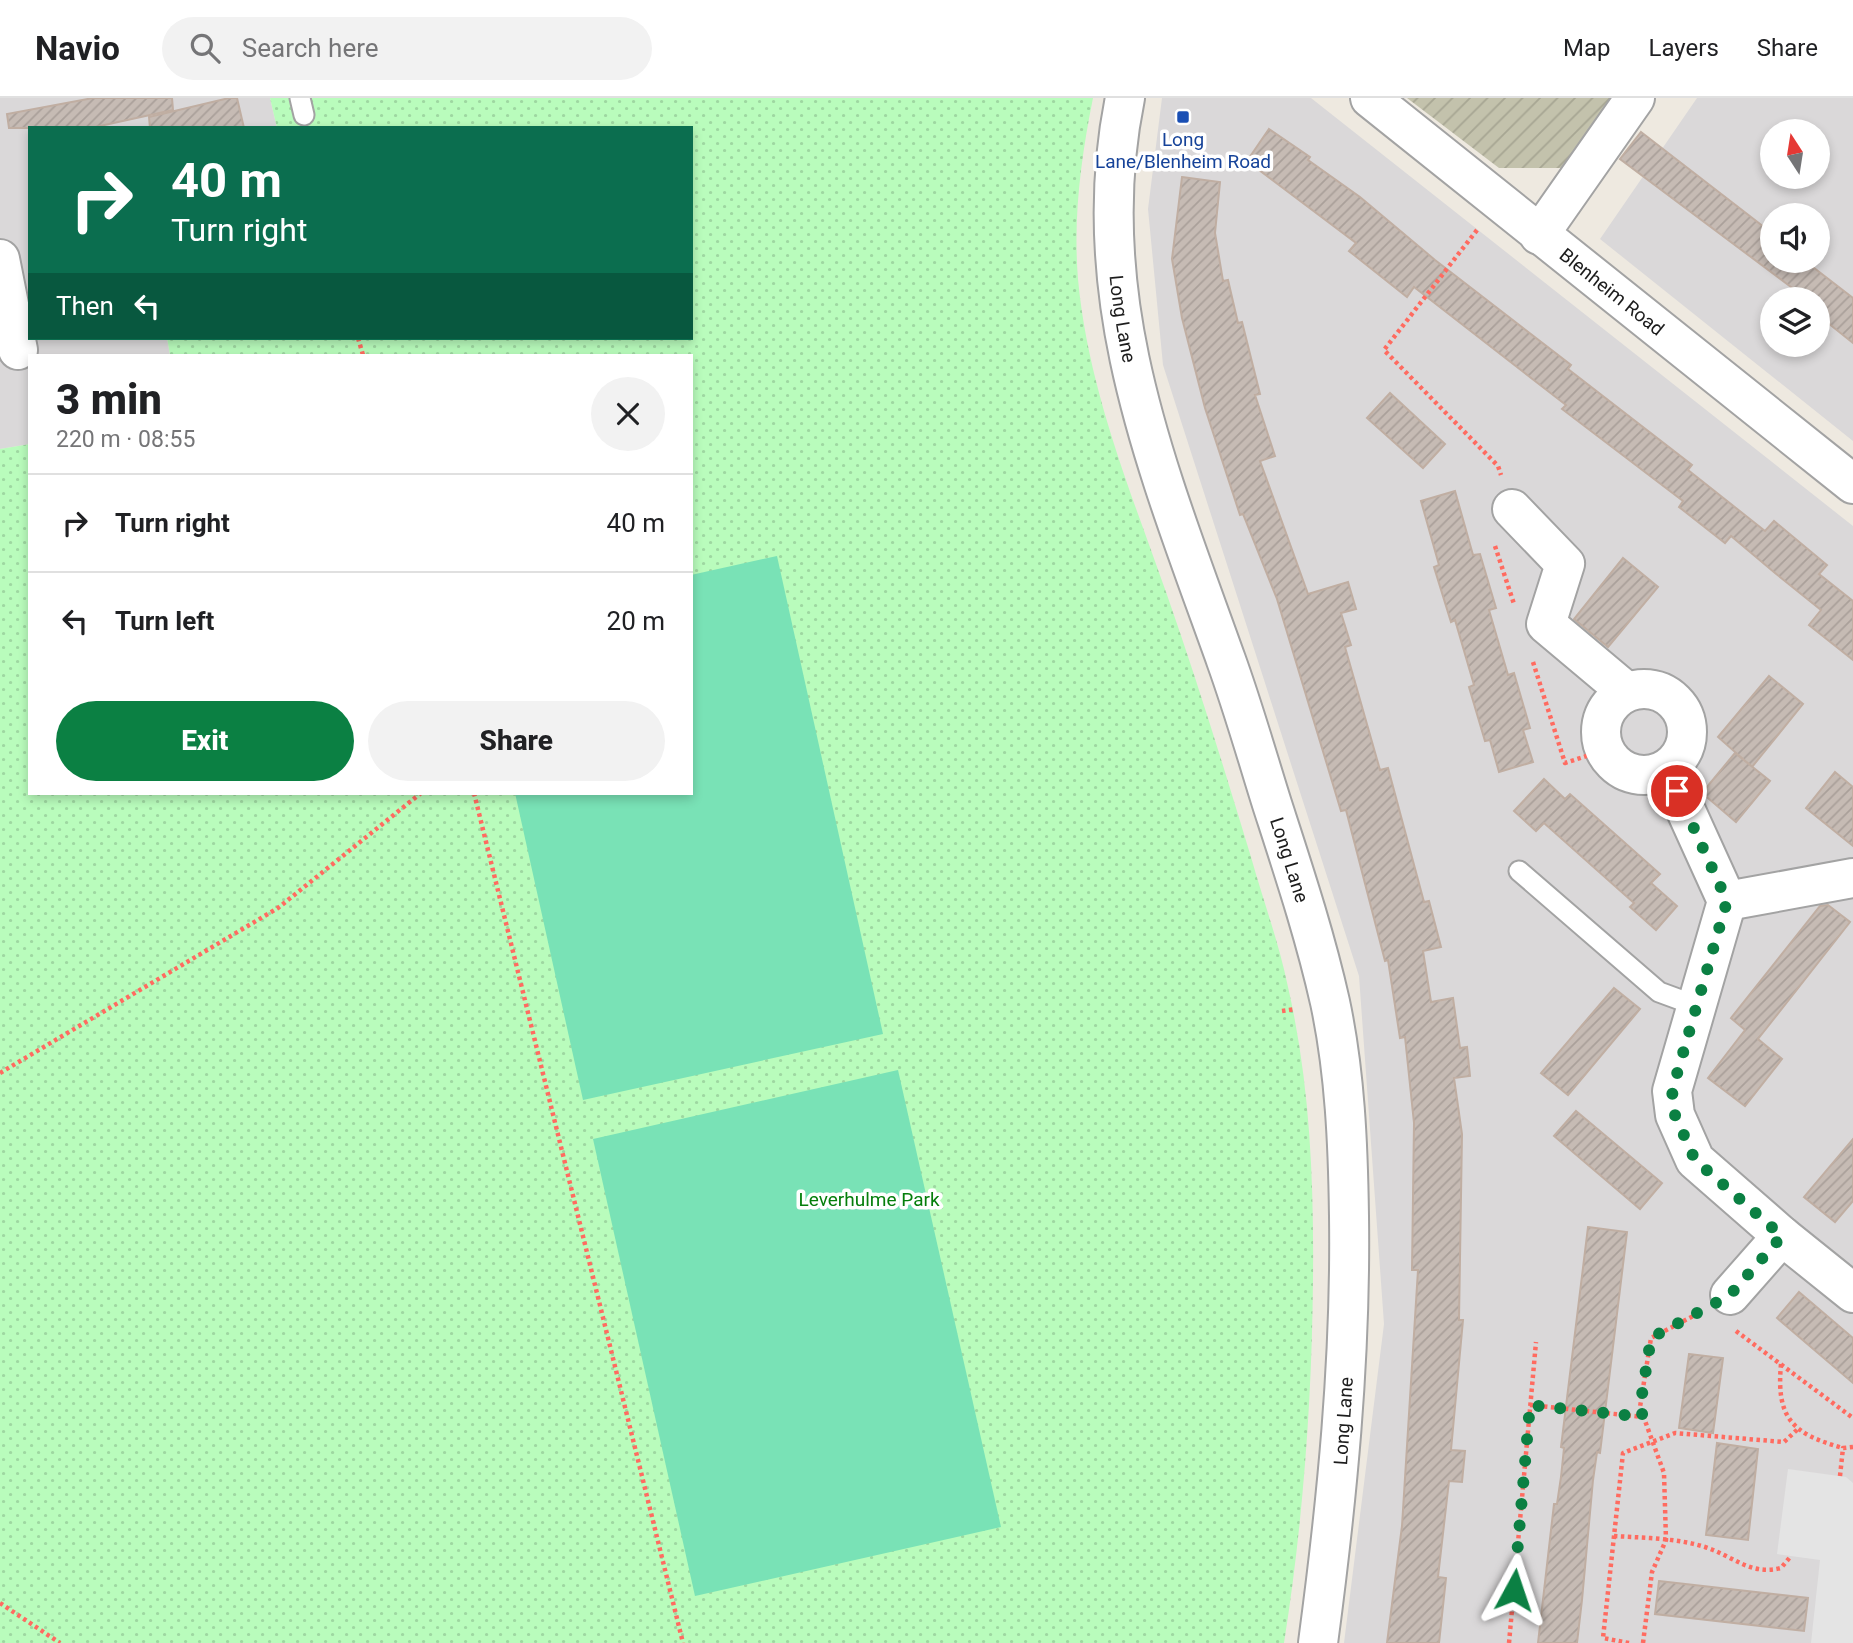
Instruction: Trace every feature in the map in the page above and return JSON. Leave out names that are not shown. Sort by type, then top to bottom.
[{"type":"street","name":"Long Lane","points":[[1125,98],[1114,164],[1112,255],[1119,312],[1133,377],[1161,473],[1232,677],[1304,906],[1330,1003],[1340,1071],[1348,1160],[1349,1326],[1343,1439],[1318,1643]]},
{"type":"street","name":"Blenheim Road","points":[[1370,98],[1853,484]]},
{"type":"street","points":[[1539,235],[1635,98]]},
{"type":"street","points":[[0,260],[18,350]]},
{"type":"street","points":[[1511,509],[1565,564],[1546,624],[1627,692]]},
{"type":"street","points":[[1654,689],[1668,695],[1680,706],[1686,720],[1688,737],[1679,759],[1667,769],[1645,776],[1630,774],[1613,762],[1605,750],[1601,731],[1604,716],[1615,700],[1627,692],[1654,689]]},
{"type":"street","points":[[1667,769],[1727,901],[1672,1091],[1675,1115],[1695,1160],[1782,1236],[1853,1293]]},
{"type":"street","points":[[1727,901],[1853,878]]},
{"type":"street","points":[[1729,1310],[1782,1236]]},
{"type":"lane","points":[[1519,871],[1659,992],[1697,1006]]},
{"type":"path","points":[[1499,202],[1384,350],[1498,466],[1511,509]]},
{"type":"path","points":[[0,1073],[278,908],[419,795]]},
{"type":"path","points":[[474,795],[683,1643]]},
{"type":"path","points":[[1643,1643],[1652,1572],[1666,1540],[1664,1473],[1640,1407],[1651,1338],[1729,1310],[1781,1364],[1853,1418]]},
{"type":"path","points":[[1509,1643],[1536,1342]]},
{"type":"path","points":[[1781,1364],[1778,1395],[1793,1423],[1815,1441],[1843,1448],[1853,1447]]},
{"type":"path","points":[[1530,1405],[1643,1417]]},
{"type":"path","points":[[1629,1643],[1603,1638],[1623,1453],[1675,1433],[1784,1442],[1799,1428]]},
{"type":"path","points":[[1840,1476],[1843,1448]]},
{"type":"path","points":[[1614,1536],[1666,1540],[1705,1547],[1753,1570],[1781,1568],[1791,1556]]},
{"type":"path","points":[[0,1603],[60,1643]]},
{"type":"shaded area","points":[[0,98],[270,98],[277,126],[28,126],[28,340],[167,340],[170,354],[28,354],[28,444],[0,449]]},
{"type":"shaded area","points":[[1162,98],[1311,98],[1853,526],[1853,1643],[1344,1643],[1384,1324],[1359,976],[1163,365],[1148,209]]},
{"type":"shaded area","points":[[1407,98],[1614,98],[1566,168],[1499,168]]},
{"type":"shaded area","points":[[1697,98],[1853,98],[1853,441],[1600,239]]},
{"type":"shaded area","points":[[1788,1469],[1846,1477],[1853,1483],[1853,1643],[1811,1643],[1820,1560],[1777,1554]]},
{"type":"green space","name":"Leverhulme Park","points":[[270,98],[1093,98],[1077,210],[1078,279],[1091,360],[1112,438],[1199,691],[1276,938],[1295,1023],[1306,1096],[1313,1206],[1311,1370],[1301,1507],[1284,1643],[0,1643],[0,449],[28,444],[28,795],[693,795],[693,354],[170,354],[167,340],[693,340],[693,126],[277,126]]},
{"type":"green space","points":[[777,556],[883,1034],[583,1100],[515,795],[693,795],[693,575]]},
{"type":"green space","points":[[898,1070],[1001,1527],[695,1596],[593,1139]]},
{"type":"building","points":[[93,98],[172,98],[173,110],[100,126],[28,128],[9,128],[7,114]]},
{"type":"building","points":[[237,98],[244,126],[150,126],[149,117]]},
{"type":"building","points":[[1269,129],[1310,157],[1308,160],[1360,197],[1435,260],[1571,365],[1568,369],[1692,465],[1688,470],[1765,531],[1774,521],[1827,565],[1819,574],[1853,601],[1853,660],[1809,625],[1821,610],[1731,536],[1725,543],[1679,507],[1683,501],[1562,409],[1566,405],[1414,287],[1407,297],[1349,251],[1356,243],[1247,161]]},
{"type":"building","points":[[1641,132],[1760,224],[1760,264],[1620,159]]},
{"type":"building","points":[[1182,177],[1220,182],[1215,233],[1223,281],[1228,280],[1238,323],[1242,322],[1260,394],[1255,395],[1275,456],[1260,461],[1308,594],[1348,582],[1356,609],[1341,613],[1351,645],[1345,647],[1380,770],[1388,768],[1424,902],[1429,901],[1441,947],[1423,951],[1431,1002],[1453,998],[1460,1048],[1467,1047],[1470,1076],[1454,1078],[1462,1134],[1459,1320],[1463,1320],[1451,1450],[1465,1451],[1462,1482],[1449,1481],[1438,1577],[1446,1578],[1439,1643],[1387,1643],[1402,1526],[1418,1270],[1412,1270],[1414,1123],[1405,1037],[1400,1038],[1388,960],[1385,961],[1346,810],[1341,811],[1277,599],[1243,514],[1240,515],[1205,408],[1182,318],[1172,259]]},
{"type":"building","points":[[1772,273],[1821,273],[1853,298],[1853,343],[1830,325],[1830,287],[1791,287]]},
{"type":"building","points":[[1390,393],[1445,444],[1423,468],[1367,418]]},
{"type":"building","points":[[1455,491],[1473,555],[1480,554],[1496,608],[1489,610],[1508,675],[1514,673],[1530,728],[1523,730],[1533,762],[1499,772],[1490,740],[1485,741],[1469,687],[1474,685],[1455,620],[1451,622],[1434,567],[1439,565],[1421,501]]},
{"type":"building","points":[[1623,558],[1658,587],[1608,647],[1574,619]]},
{"type":"building","points":[[1769,676],[1803,704],[1752,767],[1718,737]]},
{"type":"building","points":[[1735,753],[1770,781],[1736,822],[1702,793]]},
{"type":"building","points":[[1835,772],[1853,787],[1853,846],[1806,808]]},
{"type":"building","points":[[1544,779],[1565,799],[1570,794],[1660,874],[1651,883],[1677,906],[1656,930],[1630,907],[1634,903],[1544,823],[1536,831],[1514,811]]},
{"type":"building","points":[[1828,905],[1850,922],[1758,1039],[1782,1059],[1745,1106],[1708,1078],[1745,1030],[1731,1018],[1820,906]]},
{"type":"building","points":[[1614,988],[1640,1009],[1568,1095],[1541,1073]]},
{"type":"building","points":[[1576,1111],[1662,1183],[1640,1209],[1554,1136]]},
{"type":"building","points":[[1853,1139],[1853,1201],[1835,1222],[1804,1197]]},
{"type":"building","points":[[1588,1227],[1627,1232],[1600,1453],[1597,1452],[1593,1480],[1577,1643],[1538,1643],[1554,1504],[1557,1504],[1561,1477],[1564,1448],[1561,1447]]},
{"type":"building","points":[[1799,1292],[1853,1338],[1853,1383],[1777,1318]]},
{"type":"building","points":[[1689,1354],[1723,1358],[1713,1433],[1679,1428]]},
{"type":"building","points":[[1717,1443],[1758,1449],[1748,1540],[1706,1535]]},
{"type":"building","points":[[1659,1581],[1808,1598],[1804,1631],[1655,1614]]},
{"type":"place","name":"Long Lane/Blenheim Road","points":[[1183,117]]},
{"type":"route","points":[[1514,1590],[1530,1405],[1643,1417],[1640,1407],[1651,1338],[1730,1295],[1782,1236],[1695,1160],[1675,1115],[1672,1091],[1727,901],[1677,791]]}]
